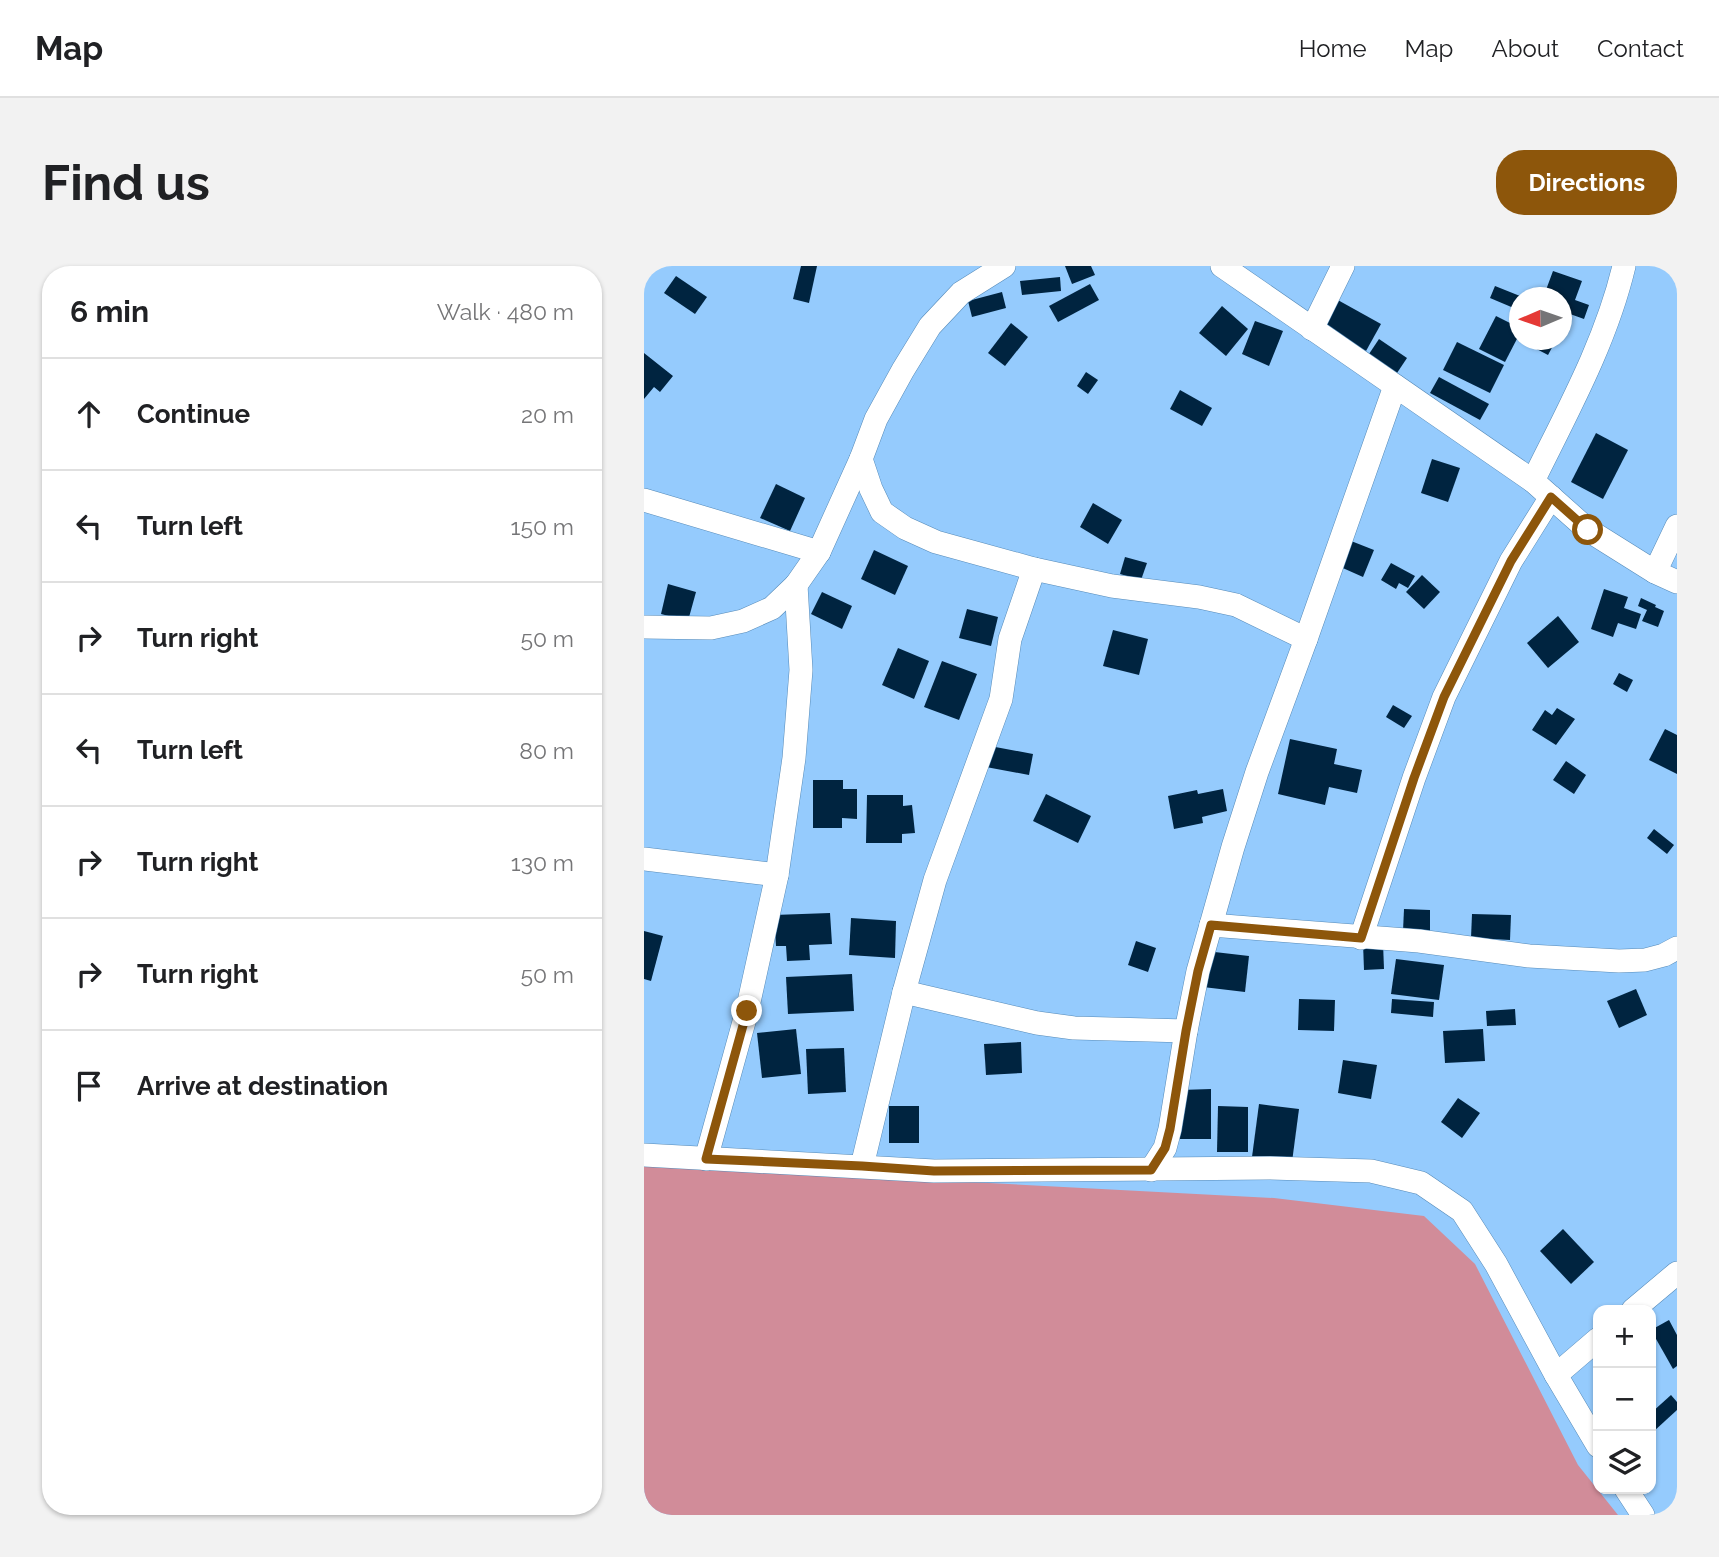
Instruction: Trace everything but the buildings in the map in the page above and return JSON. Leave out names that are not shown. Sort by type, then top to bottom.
[{"type":"street","points":[[644,627],[711,628],[743,621],[772,608],[796,586],[819,552],[876,419],[930,326],[961,293],[1004,266]]},
{"type":"street","points":[[1222,266],[1532,481],[1588,530],[1655,572],[1677,582]]},
{"type":"street","points":[[1312,329],[1343,266]]},
{"type":"street","points":[[1532,481],[1583,380],[1617,295],[1624,266]]},
{"type":"street","points":[[1151,1170],[1165,1148],[1198,971],[1257,772],[1395,386]]},
{"type":"street","points":[[861,459],[871,489],[883,512],[905,528],[936,542],[1034,569],[1112,586],[1199,597],[1236,605],[1306,639]]},
{"type":"street","points":[[1361,938],[1444,697],[1511,561],[1551,497]]},
{"type":"street","points":[[644,500],[819,552]]},
{"type":"street","points":[[1655,572],[1677,526]]},
{"type":"street","points":[[862,1166],[904,992],[935,880],[1001,699],[1010,639],[1034,569]]},
{"type":"street","points":[[706,1159],[747,1011],[777,875],[794,758],[801,670],[796,586]]},
{"type":"street","points":[[644,859],[777,875]]},
{"type":"street","points":[[1211,925],[1419,941],[1529,956],[1619,961],[1645,960],[1677,948]]},
{"type":"street","points":[[904,992],[1037,1023],[1074,1028],[1186,1031]]},
{"type":"street","points":[[644,1155],[934,1171],[1270,1168],[1371,1171],[1421,1183],[1462,1211],[1496,1264],[1593,1438]]},
{"type":"street","points":[[1639,1305],[1677,1273]]},
{"type":"street","points":[[1556,1375],[1593,1343]]},
{"type":"street","points":[[1629,1494],[1643,1515]]},
{"type":"shaded area","points":[[644,1165],[1274,1198],[1424,1216],[1475,1264],[1578,1465],[1593,1484],[1593,1494],[1601,1494],[1618,1515],[644,1515]]},
{"type":"route","points":[[747,1011],[706,1159],[934,1171],[1151,1170],[1165,1148],[1170,1129],[1198,971],[1211,925],[1361,938],[1444,697],[1511,561],[1551,497],[1588,530]]}]
